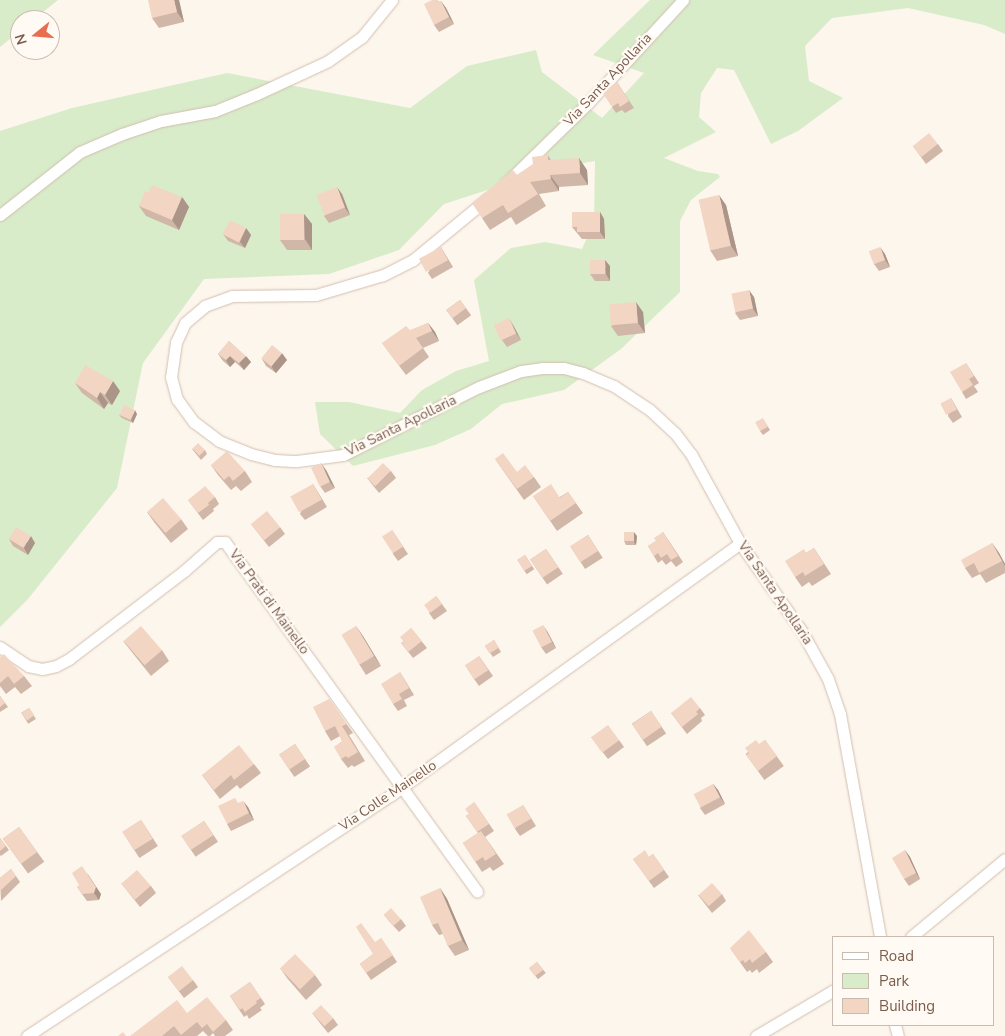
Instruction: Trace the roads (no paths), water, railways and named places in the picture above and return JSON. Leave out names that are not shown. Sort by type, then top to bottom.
[{"type":"street","points":[[0,215],[80,152],[122,134],[161,121],[215,111],[328,61],[362,37],[392,0]]},
{"type":"street","name":"Via Santa Apollaria","points":[[683,0],[588,103],[511,179],[413,260],[383,275],[324,293],[288,296],[232,296],[205,306],[185,323],[179,333],[174,352],[171,377],[181,405],[194,422],[210,435],[230,446],[275,460],[297,461],[343,455],[502,377],[542,368],[574,370],[626,393],[650,410],[675,433],[691,454],[740,543],[801,630],[828,679],[840,714],[880,936]]},
{"type":"street","name":"Via Prati di Mainello","points":[[0,647],[28,666],[42,669],[56,666],[69,659],[184,571],[217,542],[222,541],[227,544],[403,787]]},
{"type":"street","name":"Via Colle Mainello","points":[[28,1036],[403,787],[740,543]]},
{"type":"street","points":[[403,787],[477,892]]},
{"type":"street","points":[[912,936],[1005,859]]},
{"type":"street","points":[[756,1036],[832,991]]}]
